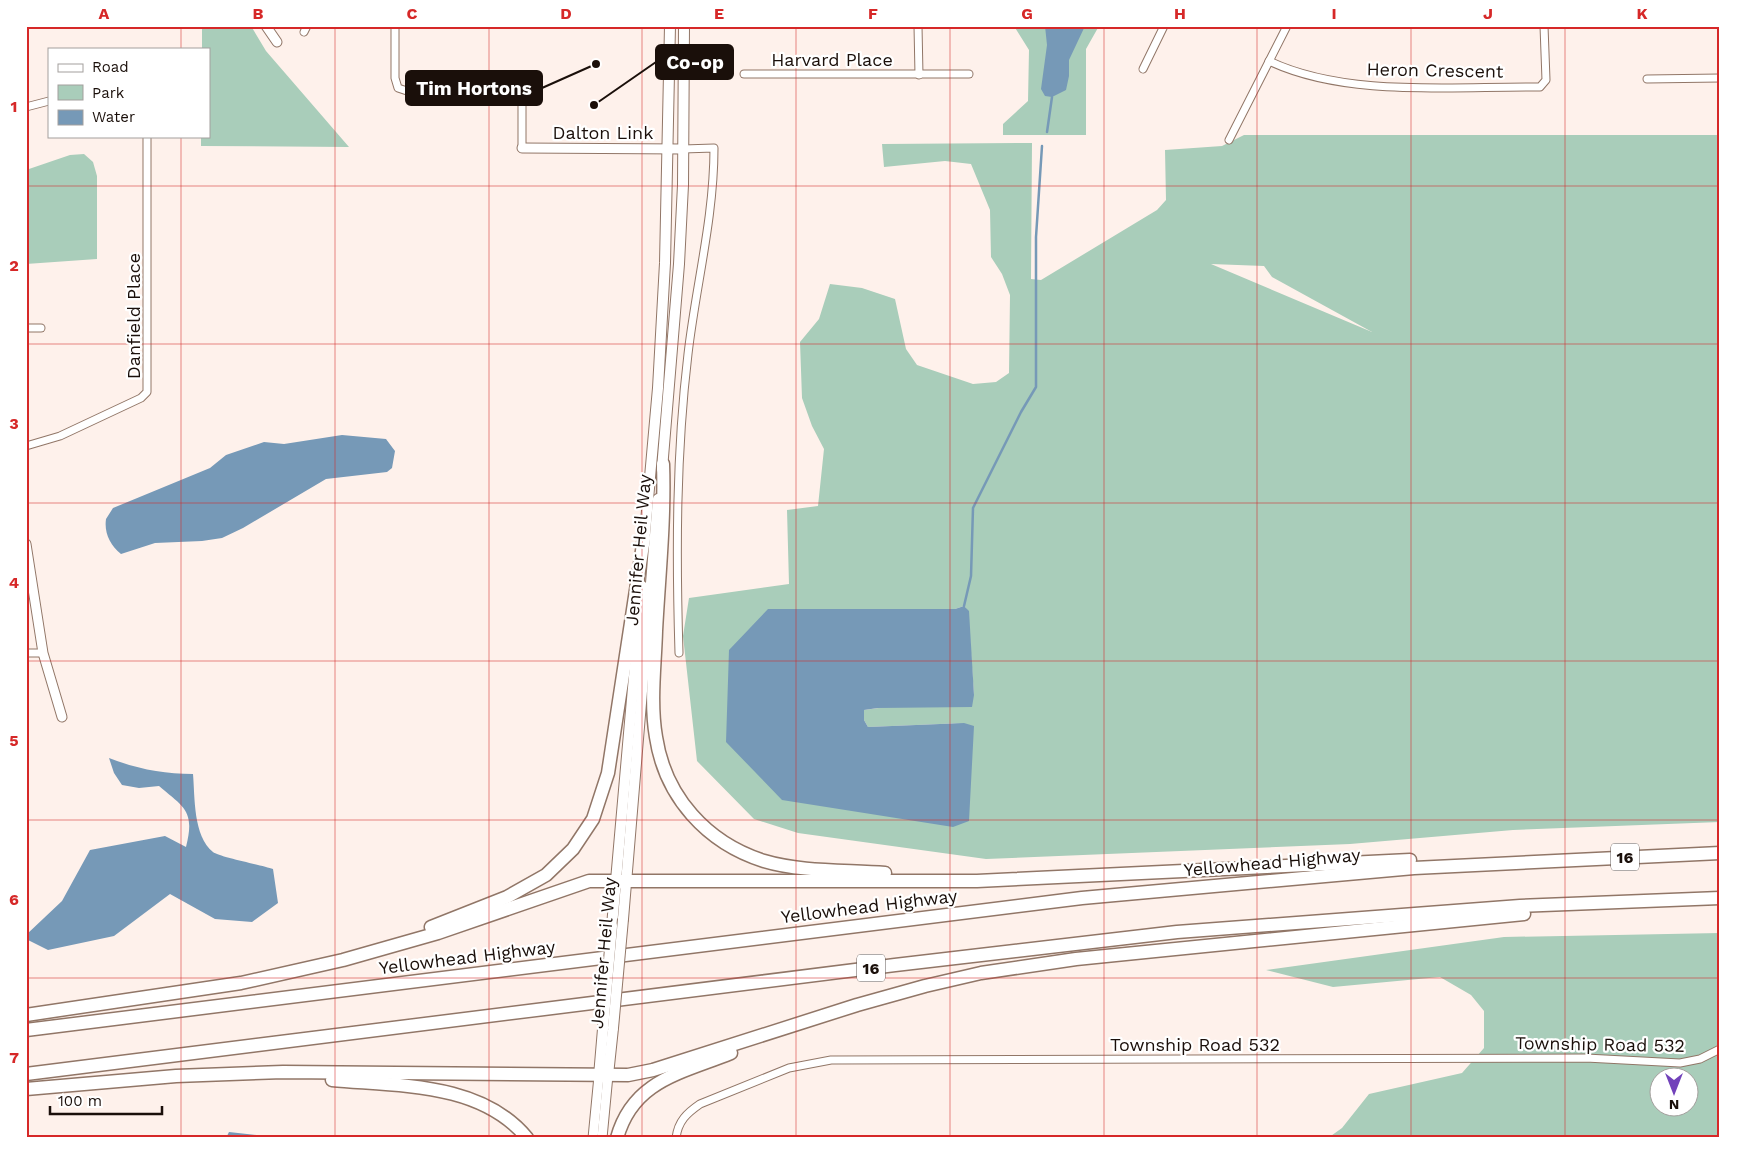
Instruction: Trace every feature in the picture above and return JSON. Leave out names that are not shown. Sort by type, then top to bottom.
[{"type":"highway","points":[[663,464],[654,716],[661,764],[670,785],[700,824],[724,843],[766,861],[789,865],[917,875],[944,880]]},
{"type":"highway","points":[[343,960],[507,897],[529,886],[560,863],[583,835],[599,804],[608,773],[644,538]]},
{"type":"highway","name":"Yellowhead Highway","points":[[26,1030],[993,908],[1204,885],[1467,864],[1720,853]]},
{"type":"highway","points":[[26,1015],[241,983],[343,960],[430,936],[589,881],[1048,879],[1330,862],[1427,860],[1467,864]]},
{"type":"highway","name":"16","points":[[26,1074],[1098,940],[1351,917],[1575,903],[1720,898]]},
{"type":"highway","points":[[26,1089],[176,1076],[283,1072],[628,1075],[653,1070],[819,1017],[925,986],[1019,968],[1076,959],[1548,911],[1575,903]]},
{"type":"highway","points":[[617,1138],[622,1121],[633,1104],[643,1093],[658,1082],[819,1017]]},
{"type":"highway","points":[[283,1072],[319,1079],[452,1093],[484,1105],[506,1117],[527,1138]]},
{"type":"main road","name":"Jennifer Heil Way","points":[[608,1029],[623,919],[621,880],[644,538],[661,343],[670,26]]},
{"type":"main road","name":"Jennifer Heil Way","points":[[621,880],[658,496],[663,464],[676,302],[683,149],[684,26]]},
{"type":"main road","points":[[604,1075],[608,1029],[612,926],[621,880]]},
{"type":"street","points":[[266,26],[277,42]]},
{"type":"street","points":[[395,26],[395,78],[398,88],[408,91],[522,92],[522,148]]},
{"type":"street","points":[[918,26],[919,75]]},
{"type":"street","points":[[1143,69],[1164,26]]},
{"type":"street","points":[[1229,140],[1287,26]]},
{"type":"street","name":"Heron Crescent","points":[[1269,60],[1283,67],[1333,80],[1373,86],[1540,87],[1546,80],[1544,26]]},
{"type":"street","name":"Harvard Place","points":[[744,74],[969,74]]},
{"type":"street","points":[[1647,79],[1720,78]]},
{"type":"street","points":[[26,107],[48,101]]},
{"type":"street","name":"Danfield Place","points":[[26,446],[73,430],[137,400],[147,392],[147,138]]},
{"type":"street","name":"Dalton Link","points":[[522,148],[683,149]]},
{"type":"street","name":"Jennifer Heil Way","points":[[679,653],[677,538],[679,435],[688,353],[712,206],[714,148],[683,149]]},
{"type":"street","points":[[26,328],[41,328]]},
{"type":"street","points":[[26,545],[43,653],[62,717]]},
{"type":"street","points":[[26,653],[43,653]]},
{"type":"street","name":"Township Road 532","points":[[676,1138],[681,1121],[700,1104],[789,1068],[831,1060],[1586,1058],[1680,1063],[1700,1059],[1720,1049]]},
{"type":"street","points":[[593,1138],[604,1075]]},
{"type":"street","points":[[602,1138],[604,1075]]},
{"type":"green space","points":[[202,26],[251,26],[266,51],[349,147],[201,146],[201,138],[210,138],[210,48],[202,48]]},
{"type":"green space","points":[[1014,26],[1099,26],[1086,49],[1086,135],[1003,135],[1003,124],[1028,101],[1029,50]]},
{"type":"green space","points":[[1244,135],[1720,135],[1720,822],[1513,830],[1350,844],[986,859],[798,833],[754,819],[697,761],[683,636],[689,598],[789,584],[787,510],[818,506],[824,449],[812,426],[802,398],[800,342],[819,319],[830,284],[862,288],[895,299],[906,349],[917,365],[973,384],[996,382],[1009,373],[1010,295],[1002,274],[991,257],[990,210],[971,164],[945,161],[884,167],[882,144],[1032,143],[1031,279],[1041,280],[1157,210],[1166,200],[1165,150],[1222,146]],"holes":[[[1211,264],[1264,266],[1272,277],[1372,332]],[[964,606],[968,611],[974,695],[864,710],[864,720],[868,727],[964,723],[726,742],[955,609]]]},
{"type":"green space","points":[[84,154],[93,162],[97,176],[97,259],[26,264],[26,170],[70,155]]},
{"type":"green space","points":[[1720,933],[1720,1138],[1328,1138],[1342,1128],[1369,1094],[1462,1073],[1484,1048],[1484,1011],[1471,995],[1440,977],[1333,987],[1266,970],[1504,937]]},
{"type":"water","points":[[1045,26],[1085,26],[1069,60],[1069,76],[1066,90],[1052,97],[1045,96],[1041,89],[1047,45]]},
{"type":"water","points":[[342,435],[386,439],[395,451],[392,468],[387,472],[326,479],[243,528],[222,538],[202,541],[155,543],[121,554],[109,538],[106,529],[106,519],[113,508],[210,468],[226,455],[264,442],[284,444]]},
{"type":"water","points":[[964,606],[969,611],[974,695],[972,707],[878,708],[864,710],[864,720],[868,727],[964,723],[974,726],[969,821],[953,827],[782,800],[726,742],[729,650],[768,609],[955,609]]},
{"type":"water","points":[[109,758],[151,770],[193,774],[196,816],[206,845],[217,854],[273,869],[278,903],[252,922],[215,919],[170,894],[114,936],[48,950],[26,939],[26,935],[62,901],[90,850],[165,836],[186,847],[189,825],[186,811],[181,805],[159,786],[139,788],[122,785],[114,773]]},
{"type":"water","points":[[229,1132],[285,1138],[226,1138]]},
{"type":"waterway","points":[[1047,132],[1052,97]]},
{"type":"waterway","points":[[964,606],[971,576],[973,508],[1021,412],[1036,387],[1036,237],[1042,146]]},
{"type":"place","name":"Tim Hortons","points":[[596,64]]},
{"type":"place","name":"Co-op","points":[[594,105]]}]
